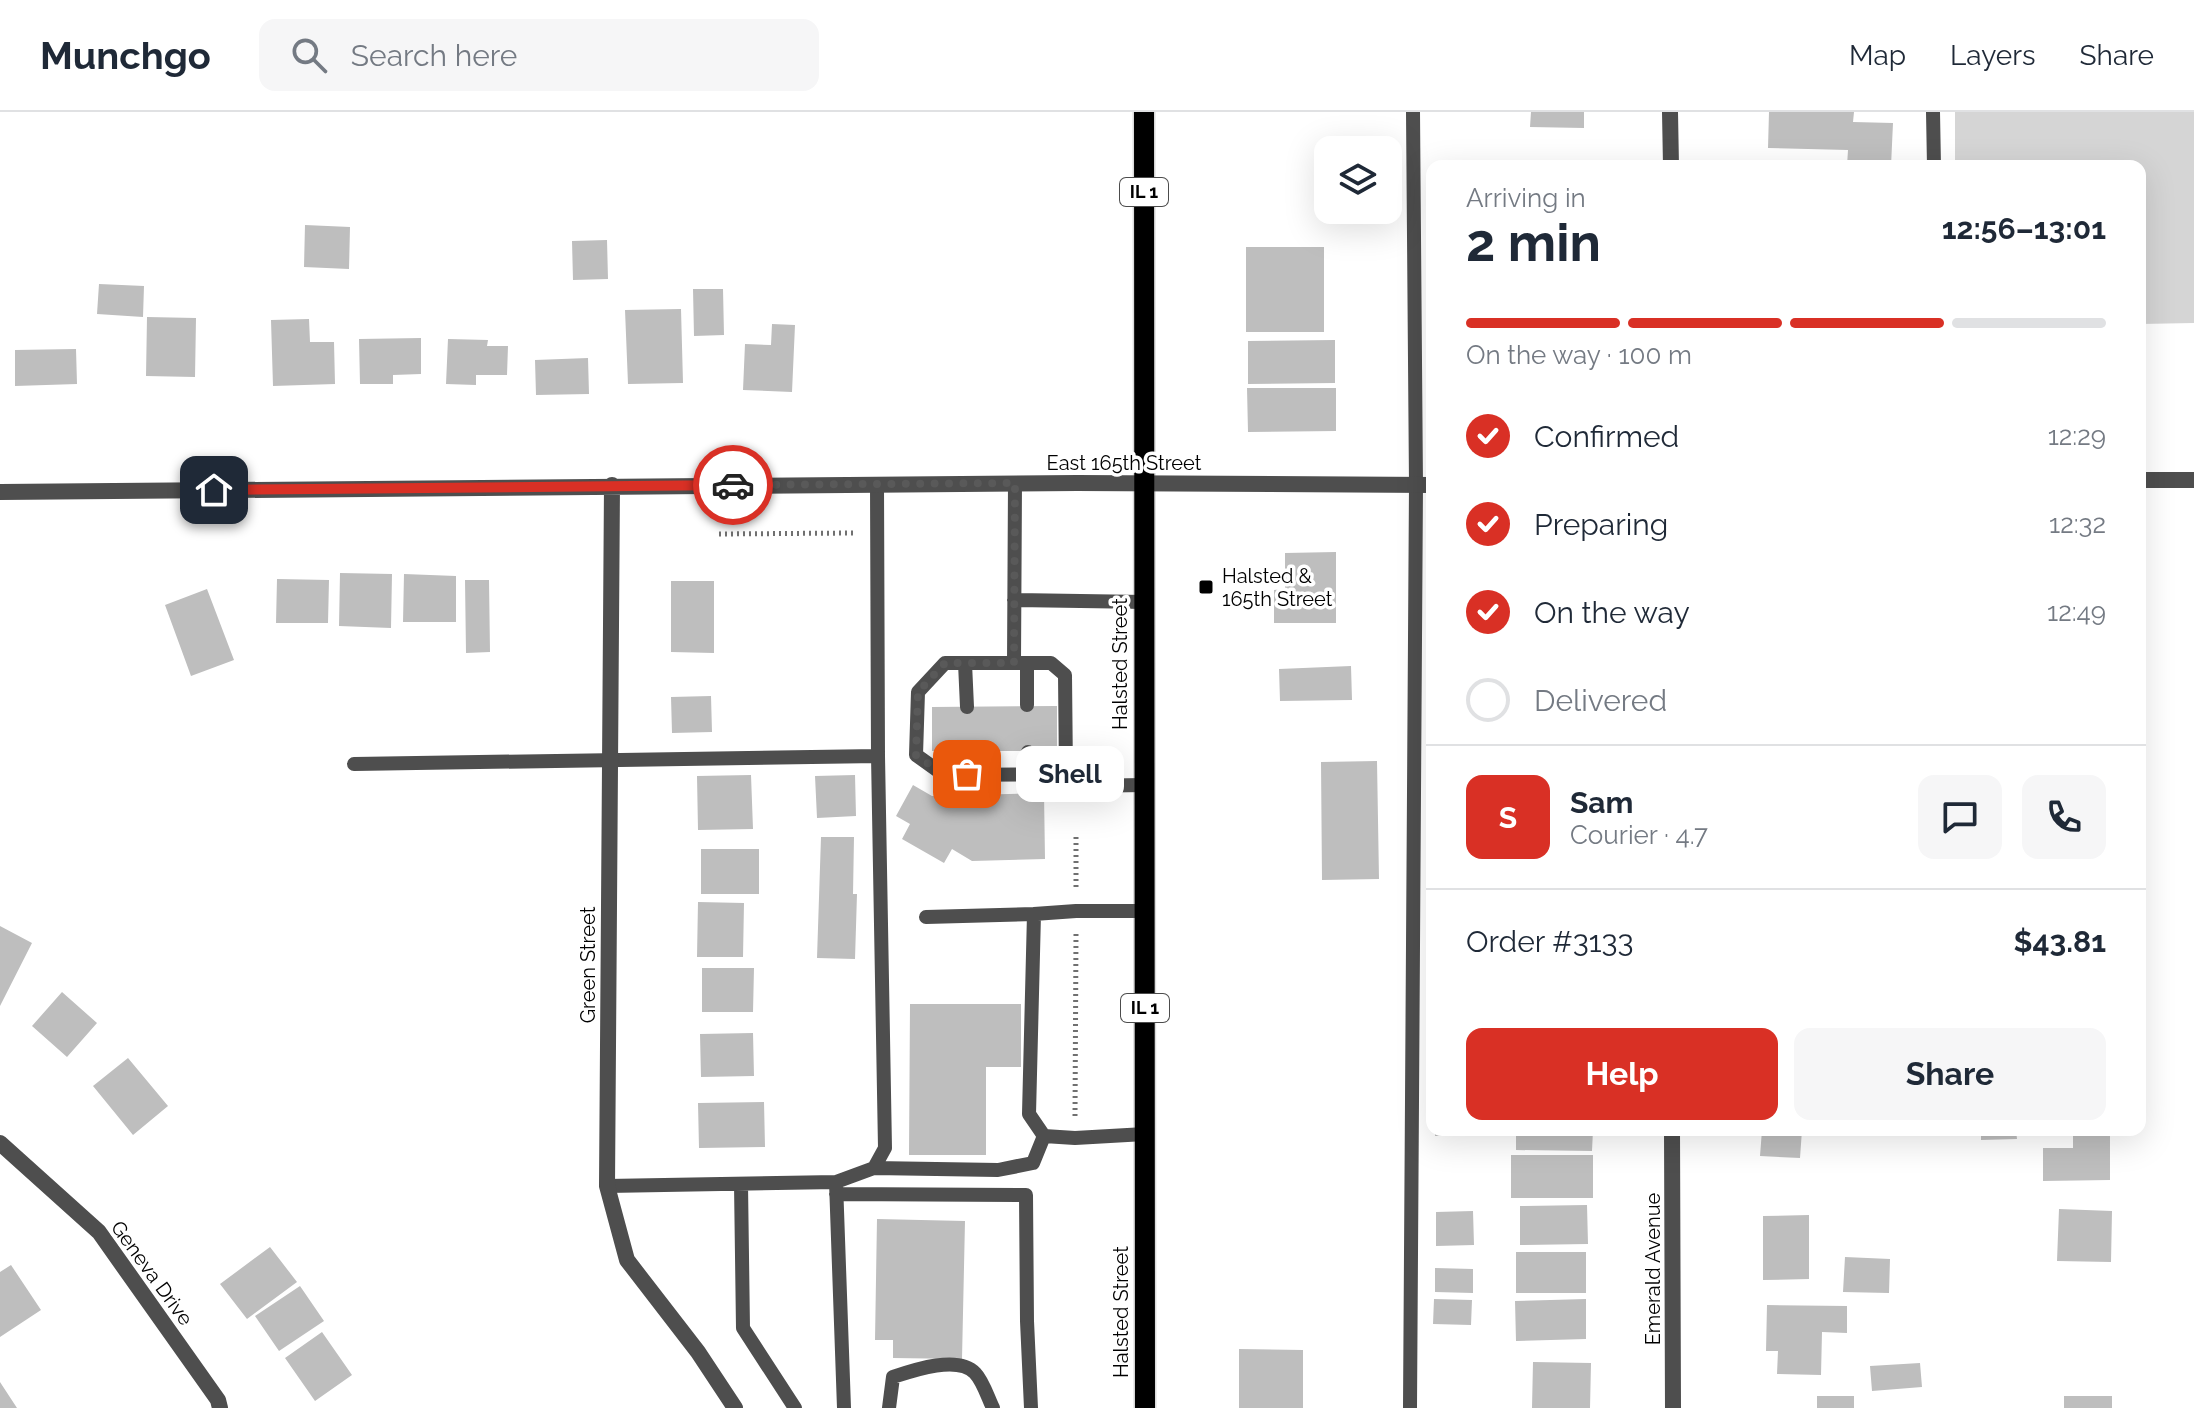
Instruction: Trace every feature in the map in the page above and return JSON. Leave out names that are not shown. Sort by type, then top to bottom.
[{"type":"main road","name":"Halsted Street","points":[[1144,112],[1145,1408]]},
{"type":"street","points":[[1670,112],[1671,160]]},
{"type":"street","points":[[2146,480],[2194,480]]},
{"type":"street","name":"East 165th Street","points":[[0,492],[1015,483],[1424,485]]},
{"type":"street","name":"Green Street","points":[[612,485],[607,1186],[627,1260],[698,1352],[735,1408]]},
{"type":"street","name":"Emerald Avenue","points":[[1672,1136],[1673,1408]]},
{"type":"street","name":"Geneva Drive","points":[[0,1143],[99,1232],[218,1400],[220,1408]]},
{"type":"lane","points":[[1410,1408],[1424,485],[1413,112]]},
{"type":"lane","points":[[1933,112],[1934,160]]},
{"type":"lane","points":[[1015,483],[1014,600],[1027,705]]},
{"type":"lane","points":[[874,1168],[885,1148],[877,484]]},
{"type":"lane","points":[[1014,600],[1145,602]]},
{"type":"lane","points":[[1066,774],[944,775],[916,755],[918,692],[945,663],[1051,663],[1065,675],[1066,774],[1076,786],[1145,785]]},
{"type":"lane","points":[[965,663],[967,707]]},
{"type":"lane","points":[[1028,752],[1028,774]]},
{"type":"lane","points":[[967,753],[967,774]]},
{"type":"lane","points":[[354,764],[878,756]]},
{"type":"lane","points":[[926,917],[1145,911]]},
{"type":"lane","points":[[1034,914],[1029,1114],[1044,1136]]},
{"type":"lane","points":[[1044,1136],[1075,1138],[1145,1134]]},
{"type":"lane","points":[[836,1188],[874,1168],[998,1170],[1033,1163],[1044,1136]]},
{"type":"lane","points":[[607,1186],[741,1184],[1026,1195],[1031,1408]]},
{"type":"lane","points":[[741,1184],[743,1328],[795,1408]]},
{"type":"lane","points":[[836,1188],[844,1408]]},
{"type":"lane","points":[[889,1408],[893,1377],[922,1367],[962,1365],[976,1373],[993,1408]]},
{"type":"path","points":[[719,534],[855,533]]},
{"type":"path","points":[[1076,837],[1076,893]]},
{"type":"path","points":[[1075,1125],[1076,928]]},
{"type":"shaded area","points":[[1955,112],[2194,112],[2194,323],[2146,324],[2146,160],[1955,160]]},
{"type":"building","points":[[1531,112],[1584,112],[1584,128],[1530,127]]},
{"type":"building","points":[[1769,112],[1854,112],[1853,122],[1893,123],[1891,160],[1847,160],[1848,150],[1768,148]]},
{"type":"building","points":[[305,225],[350,227],[349,269],[304,267]]},
{"type":"building","points":[[607,240],[608,279],[573,280],[572,241]]},
{"type":"building","points":[[1246,247],[1324,247],[1324,332],[1246,332]]},
{"type":"building","points":[[99,284],[144,286],[143,317],[97,314]]},
{"type":"building","points":[[693,289],[723,289],[724,335],[694,336]]},
{"type":"building","points":[[681,309],[683,383],[628,384],[625,310]]},
{"type":"building","points":[[147,317],[196,318],[195,377],[146,376]]},
{"type":"building","points":[[309,319],[310,342],[334,342],[335,384],[273,386],[271,320]]},
{"type":"building","points":[[772,324],[795,325],[792,392],[743,390],[745,344],[771,345]]},
{"type":"building","points":[[421,338],[421,374],[393,375],[393,384],[360,384],[359,339]]},
{"type":"building","points":[[448,339],[488,340],[487,346],[508,346],[507,375],[476,375],[476,385],[446,384]]},
{"type":"building","points":[[1335,340],[1335,383],[1248,384],[1248,341]]},
{"type":"building","points":[[76,349],[77,384],[15,386],[15,350]]},
{"type":"building","points":[[588,358],[589,394],[536,395],[535,360]]},
{"type":"building","points":[[1247,388],[1336,388],[1336,431],[1248,432]]},
{"type":"building","points":[[1336,552],[1336,623],[1274,623],[1274,590],[1285,589],[1285,553]]},
{"type":"building","points":[[340,573],[392,574],[391,628],[339,626]]},
{"type":"building","points":[[404,574],[456,576],[456,622],[403,622]]},
{"type":"building","points":[[277,579],[329,580],[328,623],[276,623]]},
{"type":"building","points":[[465,580],[489,580],[490,652],[466,653]]},
{"type":"building","points":[[671,581],[714,581],[714,653],[671,652]]},
{"type":"building","points":[[207,589],[234,660],[191,676],[165,605]]},
{"type":"building","points":[[1351,666],[1352,700],[1280,701],[1279,669]]},
{"type":"building","points":[[711,696],[712,732],[672,733],[671,697]]},
{"type":"building","points":[[1057,706],[1057,751],[932,751],[932,707]]},
{"type":"building","points":[[1377,761],[1379,879],[1322,880],[1321,762]]},
{"type":"building","points":[[751,775],[753,829],[698,830],[697,776]]},
{"type":"building","points":[[855,775],[856,816],[817,818],[815,776]]},
{"type":"building","points":[[913,785],[932,796],[1044,793],[1045,859],[972,861],[952,849],[944,863],[902,839],[910,824],[896,816]]},
{"type":"building","points":[[821,837],[854,837],[853,894],[857,894],[855,959],[817,958]]},
{"type":"building","points":[[701,849],[759,849],[759,894],[701,894]]},
{"type":"building","points":[[698,902],[744,903],[743,957],[697,957]]},
{"type":"building","points":[[0,926],[32,943],[0,1006]]},
{"type":"building","points":[[702,968],[754,968],[753,1012],[702,1012]]},
{"type":"building","points":[[62,992],[97,1023],[67,1057],[32,1026]]},
{"type":"building","points":[[910,1004],[1021,1004],[1021,1067],[986,1067],[986,1155],[909,1155]]},
{"type":"building","points":[[753,1033],[754,1076],[701,1077],[700,1034]]},
{"type":"building","points":[[128,1058],[168,1106],[133,1135],[93,1086]]},
{"type":"building","points":[[764,1102],[765,1147],[699,1148],[698,1103]]},
{"type":"building","points":[[1516,1136],[1593,1136],[1592,1151],[1516,1150]]},
{"type":"building","points":[[1762,1136],[1802,1136],[1800,1158],[1760,1156]]},
{"type":"building","points":[[1981,1136],[2017,1136],[2017,1139],[1981,1140]]},
{"type":"building","points":[[2073,1136],[2110,1136],[2110,1180],[2043,1181],[2043,1148],[2073,1148]]},
{"type":"building","points":[[1511,1155],[1593,1155],[1593,1198],[1511,1198]]},
{"type":"building","points":[[1587,1205],[1588,1244],[1520,1245],[1520,1206]]},
{"type":"building","points":[[2059,1209],[2112,1211],[2111,1262],[2057,1261]]},
{"type":"building","points":[[1473,1211],[1474,1245],[1436,1246],[1436,1212]]},
{"type":"building","points":[[1809,1215],[1809,1279],[1763,1280],[1763,1216]]},
{"type":"building","points":[[877,1219],[965,1221],[962,1359],[893,1358],[893,1340],[875,1340]]},
{"type":"building","points":[[270,1247],[297,1282],[247,1319],[220,1284]]},
{"type":"building","points":[[1516,1252],[1586,1252],[1586,1293],[1516,1293]]},
{"type":"building","points":[[1845,1257],[1890,1259],[1889,1293],[1843,1292]]},
{"type":"building","points":[[11,1265],[41,1310],[0,1337],[0,1272]]},
{"type":"building","points":[[1435,1268],[1473,1269],[1473,1293],[1435,1292]]},
{"type":"building","points":[[300,1286],[324,1321],[279,1351],[255,1316]]},
{"type":"building","points":[[1434,1299],[1472,1300],[1471,1325],[1433,1324]]},
{"type":"building","points":[[1586,1299],[1586,1339],[1516,1341],[1515,1301]]},
{"type":"building","points":[[1767,1305],[1847,1306],[1847,1333],[1822,1332],[1821,1375],[1777,1374],[1778,1351],[1766,1351]]},
{"type":"building","points":[[322,1332],[352,1375],[315,1401],[285,1358]]},
{"type":"building","points":[[1239,1349],[1303,1350],[1303,1408],[1239,1408]]},
{"type":"building","points":[[1533,1362],[1591,1363],[1590,1408],[1532,1408]]},
{"type":"building","points":[[1920,1363],[1922,1387],[1872,1391],[1870,1366]]},
{"type":"building","points":[[0,1382],[17,1408],[0,1408]]},
{"type":"building","points":[[1817,1396],[1854,1396],[1854,1408],[1817,1408]]},
{"type":"building","points":[[2064,1396],[2112,1396],[2112,1408],[2064,1408]]},
{"type":"way so far","points":[[733,485],[1015,483],[1014,663],[945,663],[918,692],[916,755],[944,775],[967,774]]},
{"type":"place","name":"Halsted & 165th Street","points":[[1206,587]]},
{"type":"place","name":"Shell","points":[[967,774]]},
{"type":"route","points":[[214,490],[733,485]]}]
